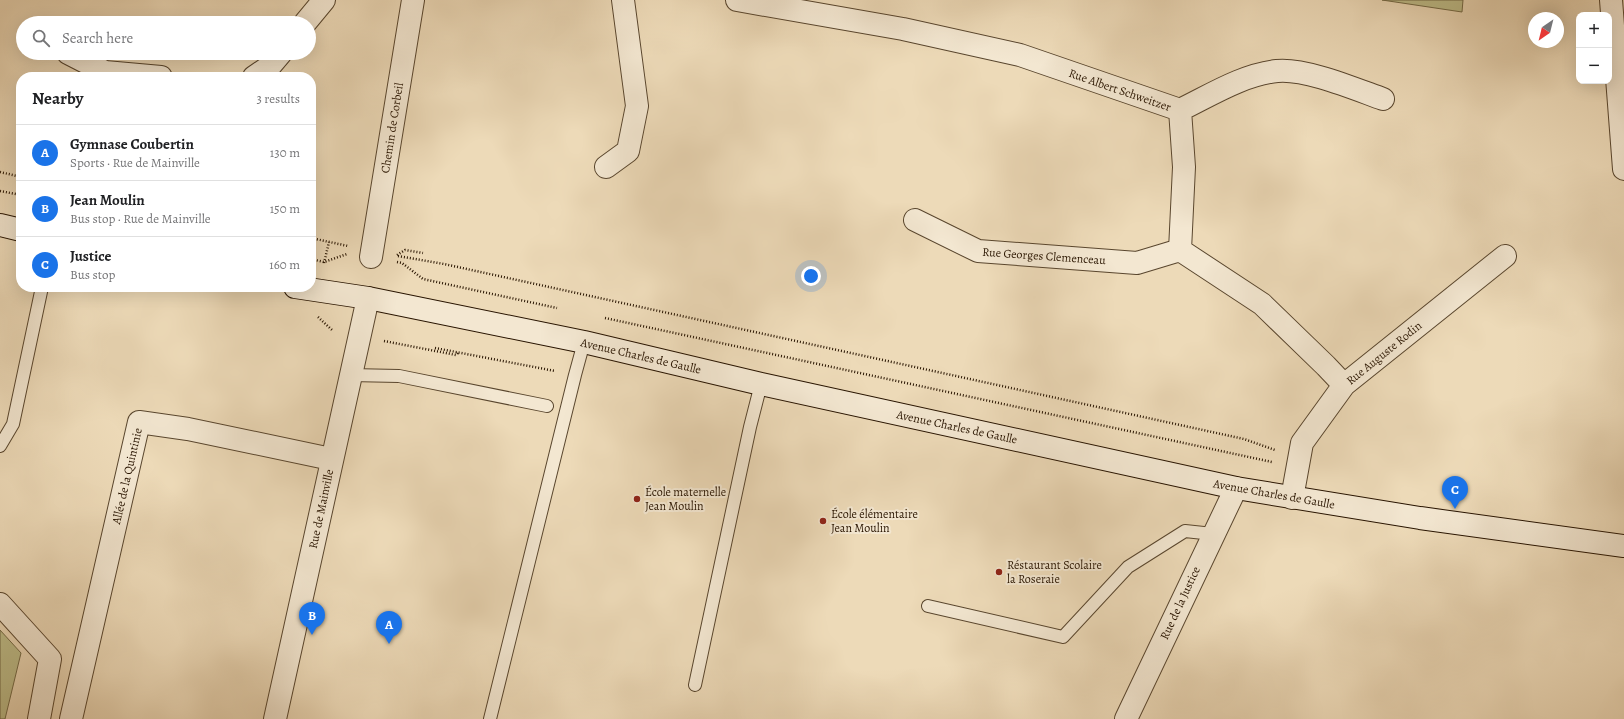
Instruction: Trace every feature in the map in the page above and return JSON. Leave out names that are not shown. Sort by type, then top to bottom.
[{"type":"street","points":[[311,16],[324,0]]},
{"type":"street","name":"Chemin de Corbeil","points":[[371,254],[413,0]]},
{"type":"street","points":[[606,167],[628,151],[637,106],[623,0]]},
{"type":"street","name":"Rue Albert Schweitzer","points":[[737,0],[903,29],[1020,55],[1180,110],[1184,167],[1180,250]]},
{"type":"street","points":[[1612,0],[1624,169]]},
{"type":"street","points":[[82,60],[105,72]]},
{"type":"street","points":[[261,72],[275,60]]},
{"type":"street","points":[[1180,110],[1249,77],[1278,71],[1302,73],[1327,79],[1383,99]]},
{"type":"street","name":"Rue Georges Clemenceau","points":[[915,220],[978,251],[1137,263],[1180,250]]},
{"type":"street","points":[[0,225],[16,229]]},
{"type":"street","points":[[1180,250],[1262,304],[1344,385]]},
{"type":"street","name":"Rue Auguste Rodin","points":[[1292,498],[1302,443],[1344,385],[1505,256]]},
{"type":"street","name":"Avenue Charles de Gaulle","points":[[316,290],[368,298],[584,342],[761,384],[1236,488],[1292,498],[1624,546]]},
{"type":"street","name":"Rue de Mainville","points":[[275,719],[331,459],[368,298]]},
{"type":"street","name":"Allée de la Quintinie","points":[[71,719],[139,422],[188,429],[331,459]]},
{"type":"street","name":"Rue de la Justice","points":[[1126,719],[1236,488]]},
{"type":"street","points":[[0,604],[50,659],[39,719]]},
{"type":"lane","points":[[0,446],[13,424],[41,292]]},
{"type":"lane","points":[[490,719],[584,342]]},
{"type":"lane","points":[[350,375],[399,376],[547,406]]},
{"type":"lane","points":[[695,684],[750,427],[761,384]]},
{"type":"lane","points":[[928,606],[1063,637],[1128,566],[1185,531],[1213,534]]},
{"type":"path","points":[[0,172],[16,176]]},
{"type":"path","points":[[0,191],[16,195]]},
{"type":"path","points":[[316,239],[402,263],[423,280],[564,310]]},
{"type":"path","points":[[323,268],[329,242]]},
{"type":"path","points":[[396,256],[405,250],[423,253]]},
{"type":"path","points":[[316,260],[324,262],[349,253],[396,256],[437,263],[1244,440],[1299,463]]},
{"type":"path","points":[[315,314],[332,330]]},
{"type":"path","points":[[603,318],[1299,463]]},
{"type":"path","points":[[383,341],[456,355],[458,353]]},
{"type":"path","points":[[435,348],[575,375]]},
{"type":"green space","points":[[1382,0],[1463,0],[1462,12]]},
{"type":"green space","points":[[0,630],[21,653],[5,719],[0,719]]},
{"type":"place","name":"École maternelle Jean Moulin","points":[[637,499]]},
{"type":"place","name":"Justice","points":[[1455,509]]},
{"type":"place","name":"École élémentaire Jean Moulin","points":[[823,521]]},
{"type":"place","name":"Réstaurant Scolaire la Roseraie","points":[[999,572]]},
{"type":"place","name":"Jean Moulin","points":[[312,635]]},
{"type":"place","name":"Gymnase Coubertin","points":[[389,644]]}]
